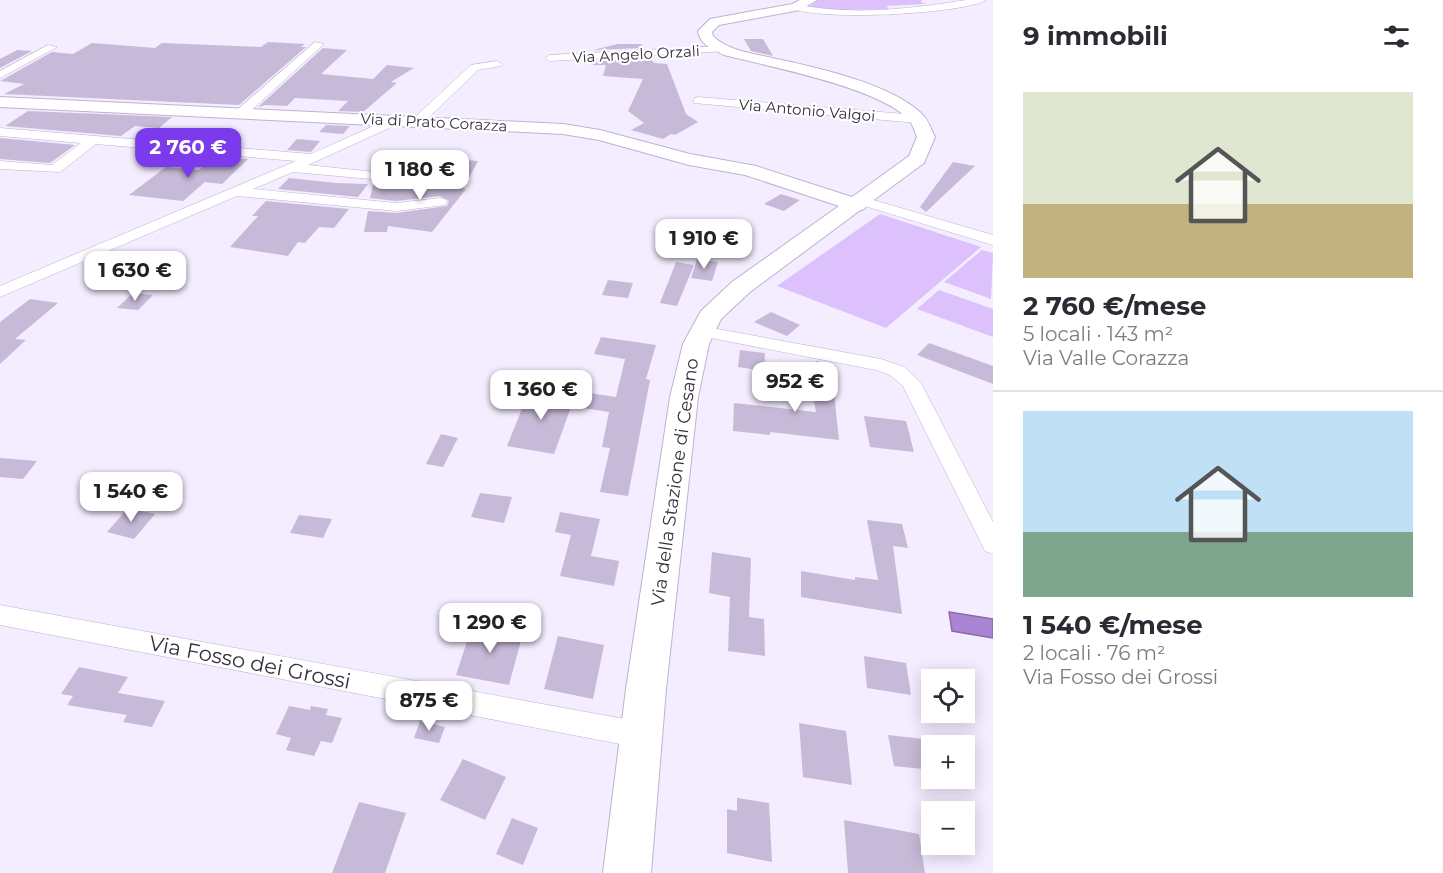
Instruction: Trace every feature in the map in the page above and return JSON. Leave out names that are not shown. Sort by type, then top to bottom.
[{"type":"street","points":[[917,119],[900,105],[866,89],[722,49],[706,37],[705,31],[712,24],[729,18],[800,3],[823,12],[887,11],[934,8],[982,0]]},
{"type":"street","points":[[241,113],[319,44]]},
{"type":"street","points":[[0,75],[52,47]]},
{"type":"street","name":"Via Angelo Orzali","points":[[550,58],[722,49]]},
{"type":"street","points":[[418,121],[475,67],[497,63]]},
{"type":"street","name":"Via Antonio Valgoi","points":[[698,101],[917,119]]},
{"type":"street","name":"Via di Prato Corazza","points":[[0,102],[540,127],[584,132],[690,159],[757,172],[860,203]]},
{"type":"street","name":"Via della Stazione di Cesano","points":[[627,873],[641,735],[684,397],[690,363],[701,331],[710,316],[741,287],[860,203],[923,153],[927,142],[927,132],[917,119]]},
{"type":"street","points":[[0,292],[314,158],[396,120]]},
{"type":"street","points":[[0,132],[314,158]]},
{"type":"street","points":[[0,165],[55,169],[93,140]]},
{"type":"street","points":[[290,168],[422,181]]},
{"type":"street","points":[[234,191],[396,207],[440,202]]},
{"type":"street","points":[[860,203],[993,240]]},
{"type":"street","points":[[701,331],[873,363],[897,371],[911,383],[993,545]]},
{"type":"street","name":"Via Fosso dei Grossi","points":[[0,615],[641,735]]},
{"type":"shaded area","points":[[818,0],[922,0],[921,2],[926,4],[886,6],[889,9],[841,10],[809,7]]},
{"type":"shaded area","points":[[880,214],[981,247],[886,328],[777,286]]},
{"type":"shaded area","points":[[982,250],[993,253],[991,299],[944,282]]},
{"type":"shaded area","points":[[939,290],[993,309],[993,337],[917,309]]},
{"type":"shaded area","points":[[949,612],[993,619],[993,638],[952,631]]},
{"type":"building","points":[[744,39],[763,39],[773,56],[751,51]]},
{"type":"building","points":[[268,42],[305,44],[301,47],[306,47],[239,105],[4,94],[24,84],[0,81],[52,52],[73,54],[92,43],[155,48],[162,43],[261,47]]},
{"type":"building","points":[[618,44],[641,44],[644,48],[593,50]]},
{"type":"building","points":[[323,48],[347,50],[321,74],[373,79],[387,65],[414,68],[391,82],[397,83],[363,112],[338,111],[348,101],[295,98],[287,106],[258,107]]},
{"type":"building","points":[[17,50],[32,51],[0,68],[0,59]]},
{"type":"building","points":[[650,58],[654,63],[667,64],[686,114],[698,122],[663,139],[631,130],[644,123],[628,111],[643,79],[603,76],[606,65],[593,65],[593,61]]},
{"type":"building","points":[[28,111],[172,117],[159,128],[135,126],[121,136],[5,126]]},
{"type":"building","points":[[326,125],[350,126],[343,134],[319,132]]},
{"type":"building","points":[[0,138],[75,145],[50,163],[0,159]]},
{"type":"building","points":[[297,139],[320,141],[311,152],[287,150]]},
{"type":"building","points":[[215,156],[248,159],[222,184],[205,182],[183,201],[129,195],[166,167],[199,170]]},
{"type":"building","points":[[455,159],[478,161],[463,189],[466,189],[432,232],[388,226],[387,232],[364,232],[368,211],[396,213],[447,206],[449,201],[440,196],[396,201],[370,198],[373,185],[384,186],[386,183],[438,187]]},
{"type":"building","points":[[953,162],[975,166],[926,212],[920,207]]},
{"type":"building","points":[[289,178],[368,184],[358,197],[278,189]]},
{"type":"building","points":[[781,194],[800,200],[784,211],[764,204]]},
{"type":"building","points":[[266,201],[349,209],[334,228],[319,227],[305,243],[298,242],[288,256],[230,247],[258,216],[252,216]]},
{"type":"building","points":[[697,259],[718,262],[712,281],[691,278]]},
{"type":"building","points":[[676,262],[694,265],[677,306],[660,303]]},
{"type":"building","points":[[608,280],[633,283],[628,298],[602,295]]},
{"type":"building","points":[[133,293],[153,295],[138,310],[117,308]]},
{"type":"building","points":[[30,299],[58,303],[15,339],[26,340],[0,364],[0,322]]},
{"type":"building","points":[[771,312],[800,325],[787,336],[754,322]]},
{"type":"building","points":[[601,337],[656,345],[646,379],[650,380],[628,496],[600,492],[610,448],[602,447],[609,412],[576,407],[582,392],[616,397],[625,359],[594,354]]},
{"type":"building","points":[[929,343],[993,366],[993,384],[917,355]]},
{"type":"building","points":[[740,350],[765,353],[764,371],[738,367]]},
{"type":"building","points":[[816,361],[831,364],[839,440],[770,432],[770,435],[733,431],[734,403],[816,412],[811,384]]},
{"type":"building","points":[[530,389],[575,396],[554,454],[507,446]]},
{"type":"building","points":[[864,416],[906,421],[914,452],[870,447]]},
{"type":"building","points":[[441,434],[458,438],[443,467],[426,464]]},
{"type":"building","points":[[0,458],[37,461],[23,479],[0,477]]},
{"type":"building","points":[[480,493],[512,497],[504,523],[471,517]]},
{"type":"building","points":[[128,508],[155,514],[134,539],[107,532]]},
{"type":"building","points":[[560,512],[600,519],[591,556],[619,561],[614,586],[560,576],[571,535],[555,532]]},
{"type":"building","points":[[299,515],[332,519],[323,538],[290,533]]},
{"type":"building","points":[[867,520],[902,524],[908,548],[893,546],[902,614],[801,597],[801,571],[855,580],[855,577],[878,580]]},
{"type":"building","points":[[712,552],[751,558],[749,617],[764,619],[765,656],[728,651],[730,597],[709,593]]},
{"type":"building","points":[[473,623],[523,633],[509,685],[456,675]]},
{"type":"building","points":[[558,636],[604,645],[593,699],[544,689]]},
{"type":"building","points":[[864,656],[906,663],[911,695],[867,688]]},
{"type":"building","points":[[79,667],[128,677],[118,693],[165,701],[152,727],[123,722],[127,715],[67,705],[73,696],[61,694]]},
{"type":"building","points":[[289,706],[310,710],[311,706],[328,709],[326,715],[342,718],[332,743],[321,741],[314,756],[286,750],[291,738],[276,734]]},
{"type":"building","points":[[420,721],[445,727],[439,743],[414,738]]},
{"type":"building","points":[[799,723],[846,731],[852,785],[803,777]]},
{"type":"building","points":[[888,735],[921,739],[921,769],[894,766]]},
{"type":"building","points":[[463,759],[506,777],[485,820],[440,800]]},
{"type":"building","points":[[737,798],[769,803],[772,862],[727,853],[727,809],[737,811]]},
{"type":"building","points":[[359,802],[406,813],[385,873],[332,873]]},
{"type":"building","points":[[512,818],[538,828],[523,865],[496,854]]},
{"type":"building","points":[[844,820],[919,834],[925,873],[848,873]]}]
